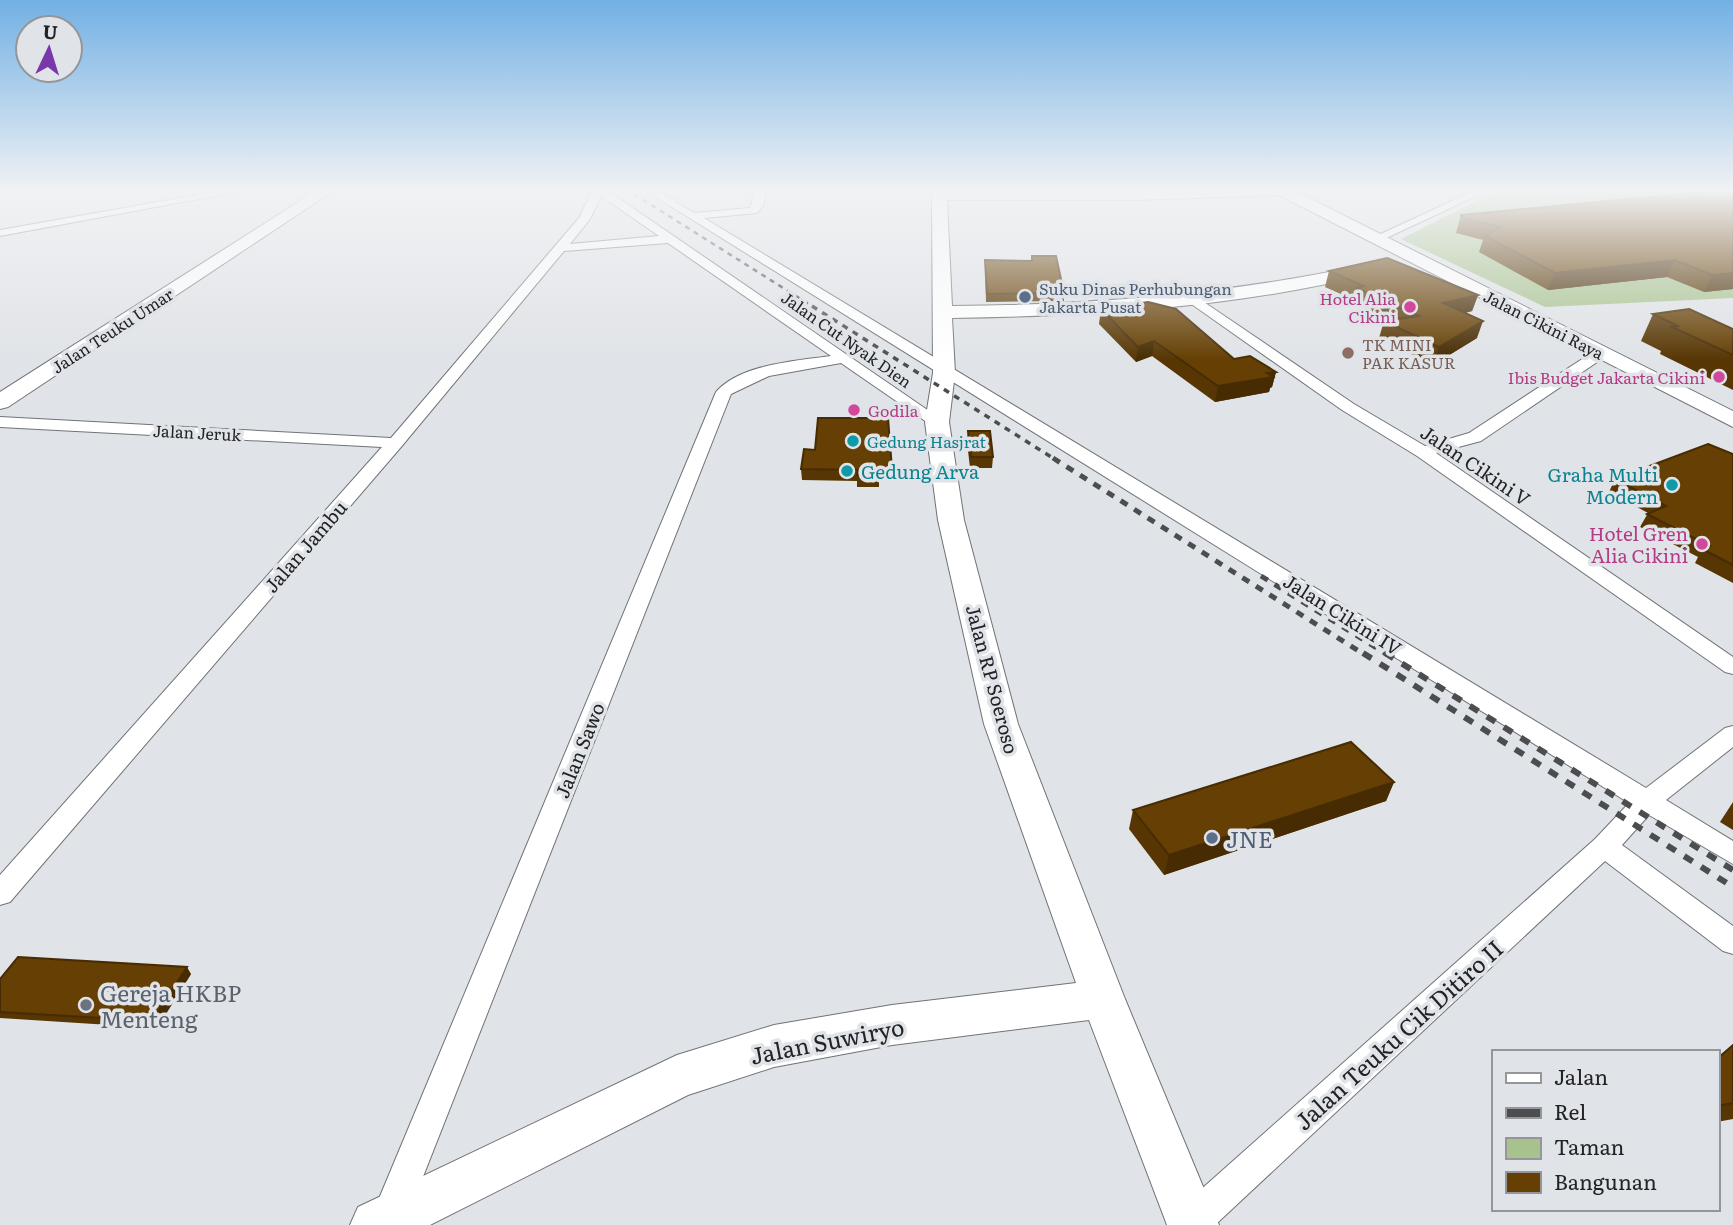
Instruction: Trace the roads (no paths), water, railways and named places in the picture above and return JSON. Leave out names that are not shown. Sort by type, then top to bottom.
[{"type":"street","name":"Jalan Teuku Umar","points":[[1,401],[170,273],[213,246]]},
{"type":"street","name":"Jalan Teuku Umar","points":[[1,401],[241,246]]},
{"type":"street","points":[[560,248],[583,246]]},
{"type":"street","name":"Jalan Cut Nyak Dien","points":[[681,246],[937,422]]},
{"type":"street","name":"Jalan Cikini IV","points":[[741,246],[944,373],[1733,854]]},
{"type":"street","name":"Jalan RP Soeroso","points":[[940,246],[944,373],[937,422],[951,520],[1001,724],[1103,999],[1192,1223]]},
{"type":"street","name":"Jalan Cikini Raya","points":[[1394,246],[1733,420]]},
{"type":"street","name":"Jalan Jambu","points":[[0,894],[395,443],[560,248]]},
{"type":"street","points":[[941,312],[1089,310],[1195,300],[1312,282],[1416,258]]},
{"type":"street","points":[[170,273],[198,274]]},
{"type":"street","name":"Jalan Cikini V","points":[[1195,300],[1348,407],[1423,452],[1733,667]]},
{"type":"street","points":[[1423,452],[1475,437],[1601,353]]},
{"type":"street","name":"Jalan Sawo","points":[[384,1223],[724,392],[739,382],[768,373],[845,358]]},
{"type":"street","name":"Jalan Jeruk","points":[[1,401],[395,443]]},
{"type":"street","points":[[1647,801],[1733,734]]},
{"type":"street","name":"Jalan Teuku Cik Ditiro II","points":[[1192,1223],[1604,846],[1647,801]]},
{"type":"street","points":[[1604,846],[1733,942]]},
{"type":"street","name":"Jalan Suwiryo","points":[[384,1223],[677,1077],[774,1046],[892,1025],[1103,999]]},
{"type":"railway","points":[[717,246],[815,308]]},
{"type":"railway","points":[[812,306],[1056,460]]},
{"type":"railway","points":[[1053,458],[1365,655]]},
{"type":"railway","points":[[1261,576],[1388,655]]},
{"type":"railway","points":[[1363,653],[1733,887]]},
{"type":"railway","points":[[1385,653],[1733,870]]},
{"type":"place","name":"Suku Dinas Perhubungan Jakarta Pusat","points":[[1025,297]]},
{"type":"place","name":"Hotel Alia Cikini","points":[[1410,307]]},
{"type":"place","name":"TK MINI PAK KASUR","points":[[1348,353]]},
{"type":"place","name":"Ibis Budget Jakarta Cikini","points":[[1719,377]]},
{"type":"place","name":"Godila","points":[[854,410]]},
{"type":"place","name":"Gedung Hasjrat","points":[[853,441]]},
{"type":"place","name":"Gedung Arva","points":[[847,471]]},
{"type":"place","name":"Graha Multi Modern","points":[[1672,485]]},
{"type":"place","name":"Hotel Gren Alia Cikini","points":[[1702,544]]},
{"type":"place","name":"JNE","points":[[1212,838]]},
{"type":"place","name":"Gereja HKBP Menteng","points":[[86,1005]]}]
